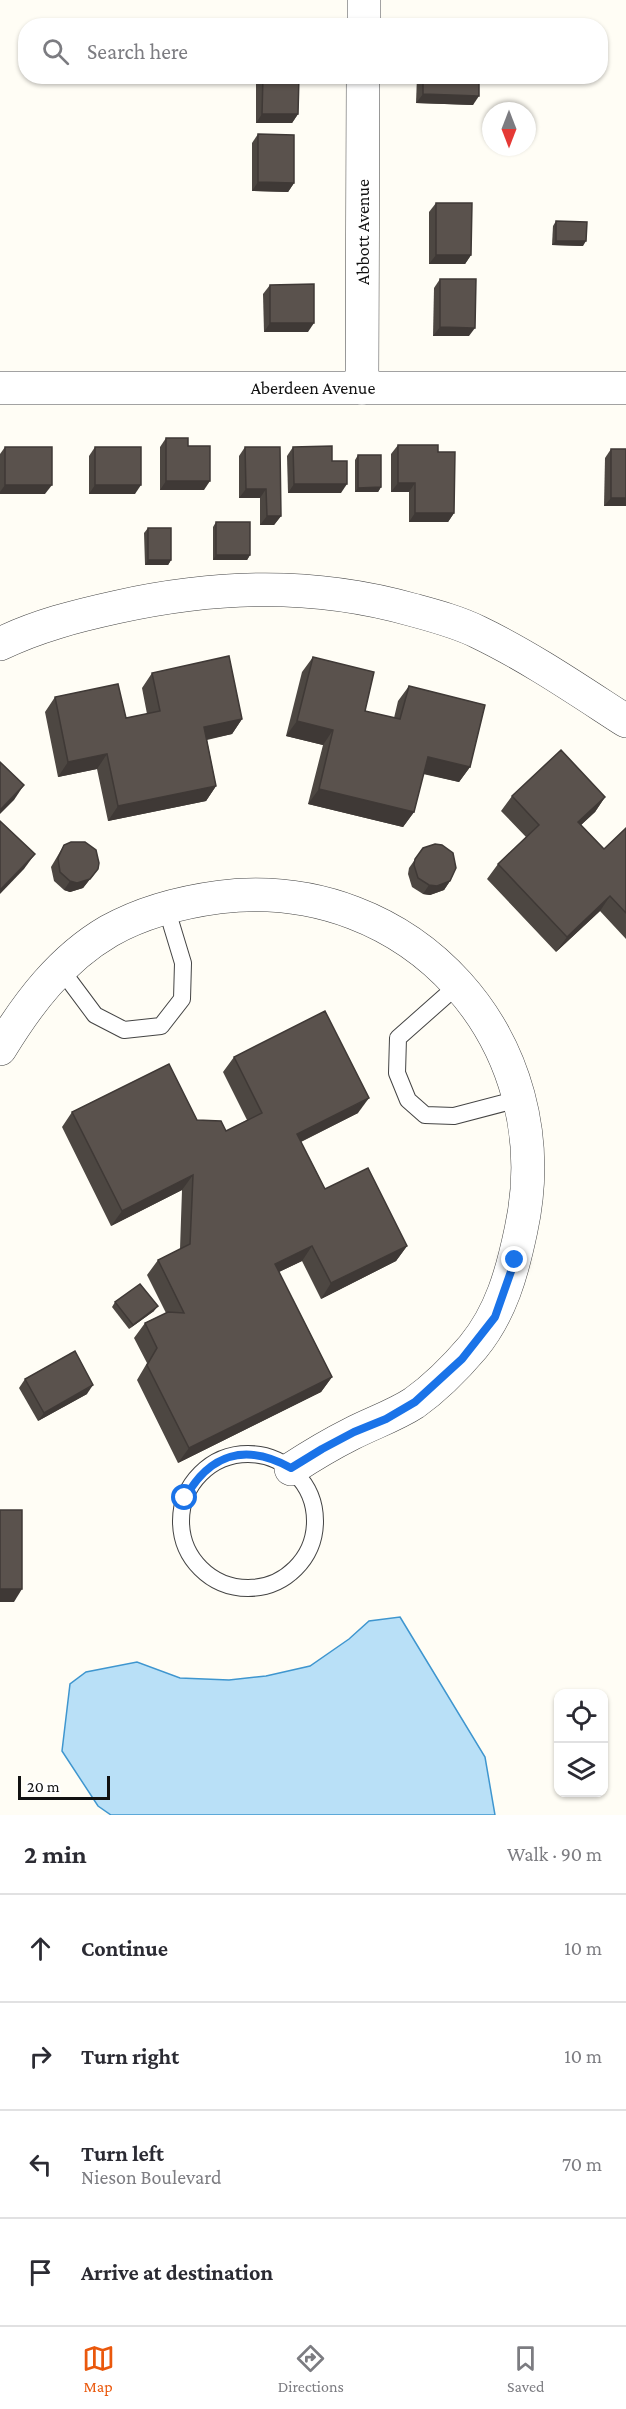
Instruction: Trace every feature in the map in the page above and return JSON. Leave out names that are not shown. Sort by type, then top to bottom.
[{"type":"street","points":[[364,0],[364,18]]},
{"type":"street","name":"Abbott Avenue","points":[[362,388],[363,84]]},
{"type":"street","name":"Aberdeen Avenue","points":[[0,388],[626,388]]},
{"type":"street","points":[[0,644],[24,632],[71,617],[160,598],[229,590],[335,592],[398,606],[444,619],[477,632],[519,653],[626,722]]},
{"type":"street","points":[[0,1049],[18,1020],[60,968],[109,932],[166,907],[199,900],[246,895],[265,894],[322,902],[374,920],[419,948],[459,984],[487,1021],[500,1044],[519,1099],[530,1167],[528,1198],[515,1260],[495,1317],[462,1359],[415,1402],[386,1419],[354,1432],[322,1449],[291,1468]]},
{"type":"lane","points":[[60,968],[95,1015],[124,1030],[161,1026],[182,999],[183,963],[166,907]]},
{"type":"lane","points":[[459,984],[398,1038],[397,1073],[408,1100],[425,1115],[454,1116],[519,1099]]},
{"type":"lane","points":[[252,1454],[272,1458],[291,1468],[306,1486],[315,1508],[315,1531],[308,1553],[294,1571],[274,1583],[251,1588],[228,1586],[207,1575],[193,1559],[184,1540],[181,1519],[185,1498],[195,1480],[211,1465],[230,1456],[252,1454]]},
{"type":"water","points":[[400,1617],[485,1757],[495,1815],[111,1815],[98,1806],[62,1751],[70,1684],[86,1672],[137,1662],[180,1678],[229,1680],[266,1676],[310,1666],[349,1639],[369,1621]]},
{"type":"building","points":[[263,84],[299,84],[298,114],[262,114]]},
{"type":"building","points":[[423,84],[479,84],[479,96],[423,94]]},
{"type":"building","points":[[258,134],[294,135],[294,183],[258,182]]},
{"type":"building","points":[[436,203],[472,203],[471,255],[436,255]]},
{"type":"building","points":[[556,221],[587,222],[586,241],[556,241]]},
{"type":"building","points":[[440,279],[476,279],[475,328],[440,327]]},
{"type":"building","points":[[314,284],[314,323],[270,323],[270,285]]},
{"type":"building","points":[[166,438],[188,438],[188,446],[210,446],[210,481],[166,481]]},
{"type":"building","points":[[398,445],[438,445],[438,452],[455,452],[454,513],[415,513],[415,483],[398,483]]},
{"type":"building","points":[[332,446],[332,461],[347,461],[347,484],[294,484],[293,447]]},
{"type":"building","points":[[5,447],[52,447],[52,485],[5,485]]},
{"type":"building","points":[[95,447],[141,447],[141,485],[95,485]]},
{"type":"building","points":[[245,447],[280,447],[281,516],[267,516],[266,489],[246,489]]},
{"type":"building","points":[[611,449],[626,449],[626,498],[611,498]]},
{"type":"building","points":[[358,455],[381,455],[381,487],[358,488]]},
{"type":"building","points":[[216,522],[250,522],[250,555],[216,555]]},
{"type":"building","points":[[148,528],[171,528],[171,560],[148,560]]},
{"type":"building","points":[[229,656],[242,719],[204,727],[216,786],[118,806],[107,754],[68,762],[55,697],[118,684],[126,718],[160,711],[152,673]]},
{"type":"building","points":[[313,657],[374,672],[365,711],[400,719],[409,686],[485,705],[470,767],[428,757],[414,812],[319,789],[333,730],[297,721]]},
{"type":"building","points":[[561,750],[605,797],[578,822],[604,849],[626,828],[626,913],[610,896],[567,937],[498,864],[539,825],[512,796]]},
{"type":"building","points":[[0,762],[24,785],[0,810]]},
{"type":"building","points":[[0,821],[35,854],[0,890]]},
{"type":"building","points":[[71,842],[85,842],[96,850],[98,869],[90,879],[77,883],[70,881],[60,872],[58,858],[64,845]]},
{"type":"building","points":[[435,844],[442,845],[453,853],[456,868],[450,881],[437,886],[429,885],[418,878],[414,865],[415,859],[423,848]]},
{"type":"building","points":[[325,1011],[369,1098],[297,1134],[325,1189],[368,1168],[407,1246],[331,1283],[312,1246],[275,1264],[332,1377],[189,1448],[147,1365],[157,1348],[145,1323],[168,1312],[184,1313],[158,1260],[190,1244],[193,1175],[122,1211],[72,1112],[169,1064],[197,1120],[221,1121],[226,1131],[262,1113],[234,1057]]},
{"type":"building","points":[[140,1284],[158,1306],[133,1325],[115,1302]]},
{"type":"building","points":[[75,1351],[93,1385],[44,1413],[25,1379]]},
{"type":"building","points":[[0,1510],[22,1510],[22,1589],[0,1589]]},
{"type":"route","points":[[185,1498],[195,1480],[211,1465],[230,1456],[252,1454],[272,1458],[291,1468],[322,1449],[354,1432],[386,1419],[415,1402],[462,1359],[495,1317],[515,1260]]}]
